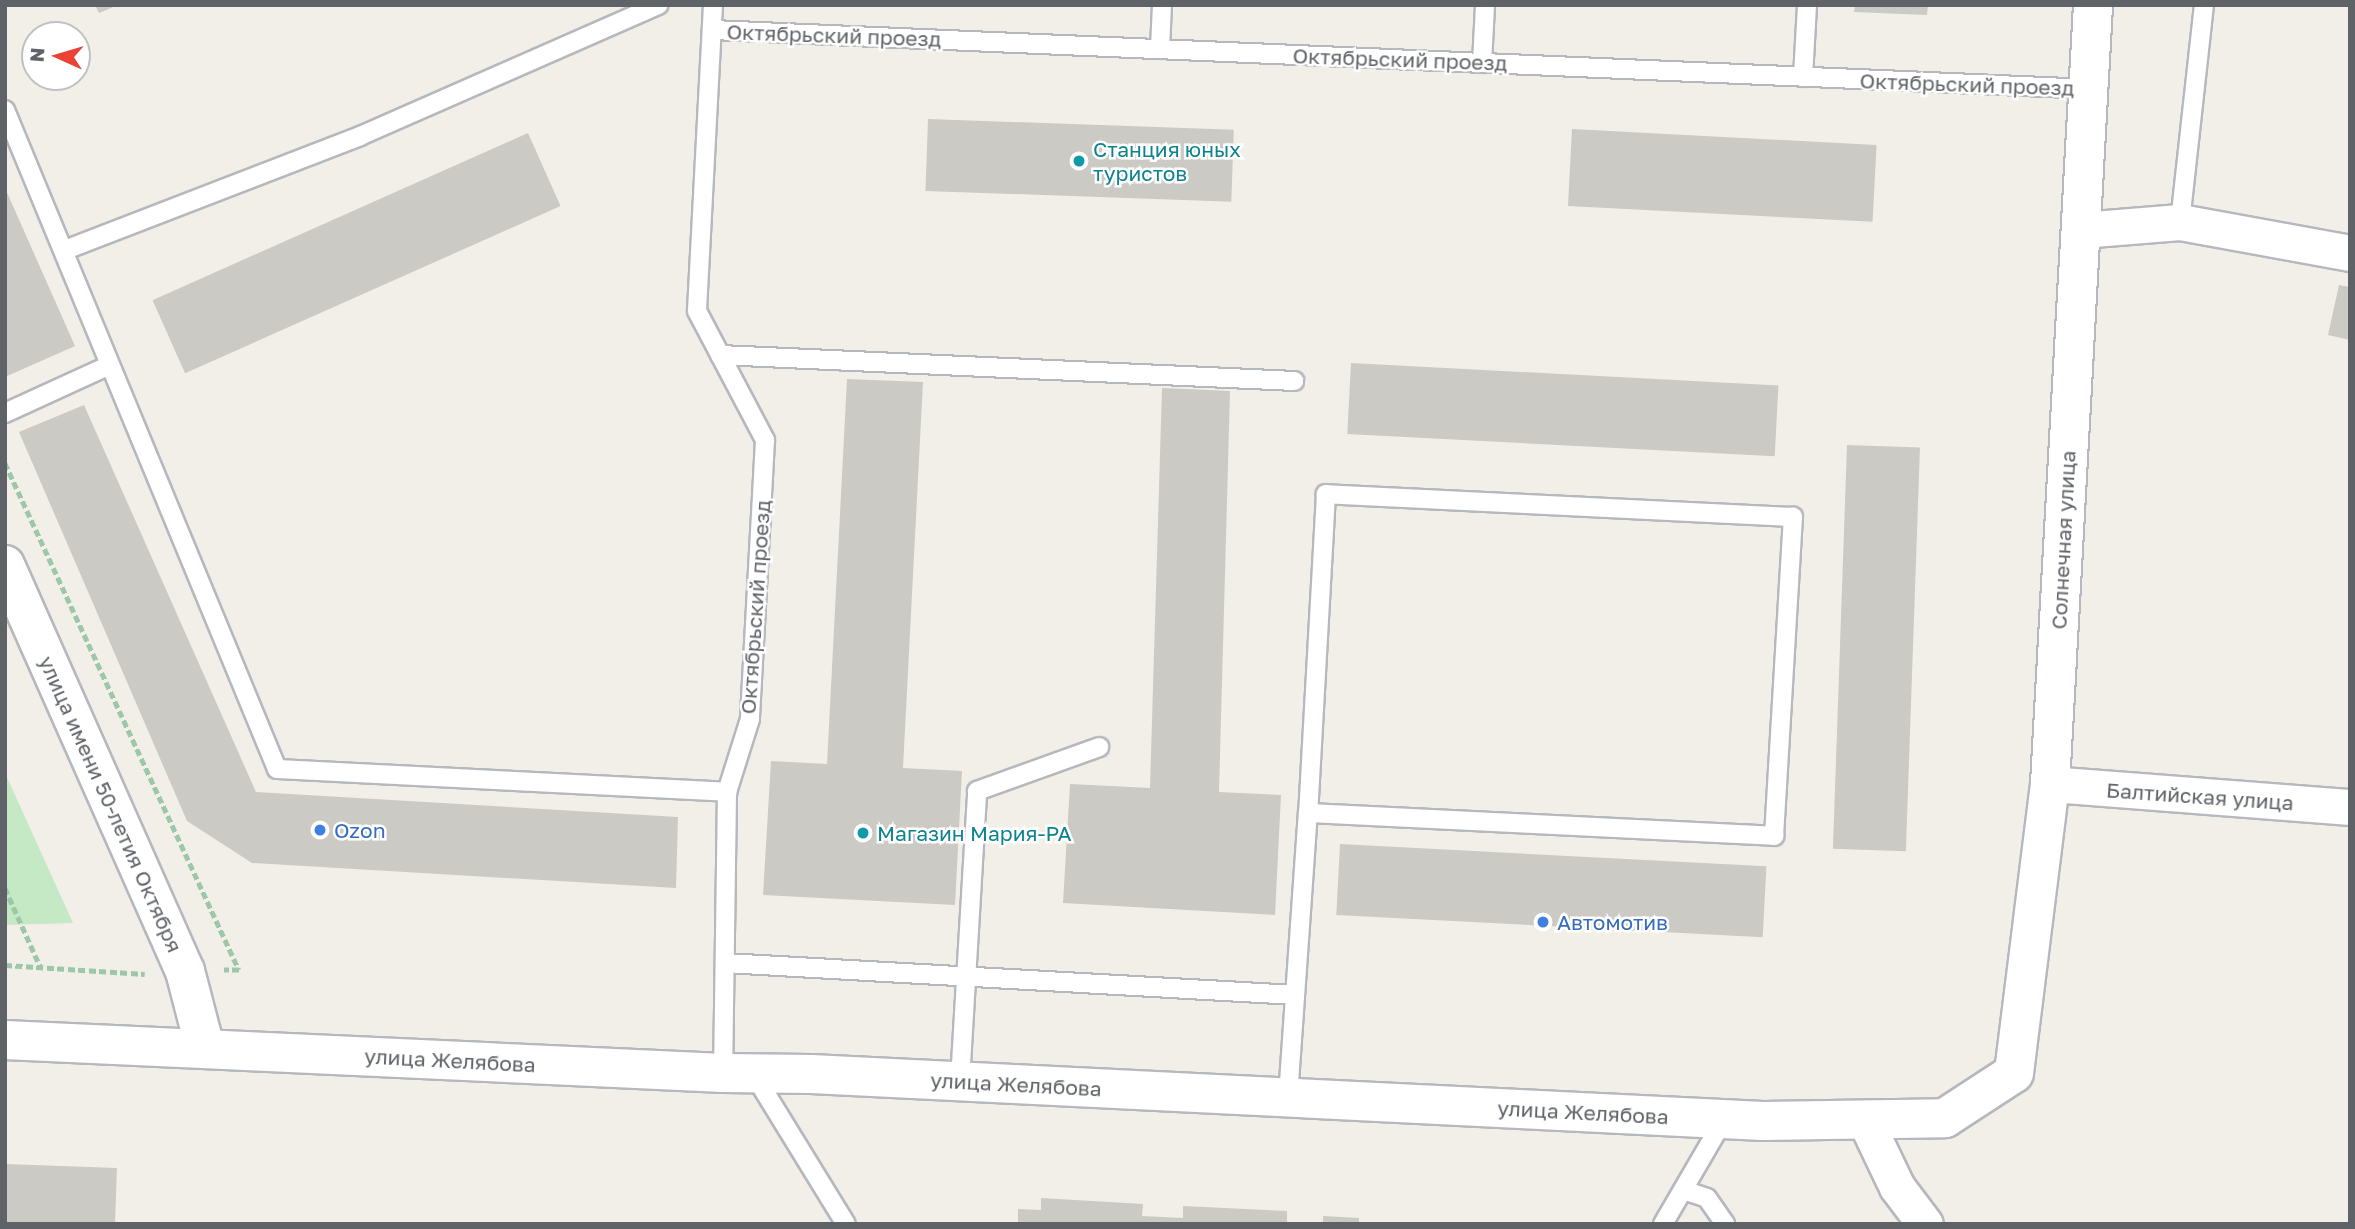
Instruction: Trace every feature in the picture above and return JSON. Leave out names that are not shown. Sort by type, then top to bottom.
[{"type":"street","name":"Солнечная улица","points":[[2014,1073],[2050,784],[2093,5]]},
{"type":"street","points":[[2081,230],[2180,222],[2350,253]]},
{"type":"street","name":"улица имени 50-летия Октября","points":[[5,565],[185,971],[205,1048]]},
{"type":"street","name":"Балтийская улица","points":[[2050,784],[2350,807]]},
{"type":"street","name":"улица Желябова","points":[[5,1040],[1724,1119],[1945,1118],[2014,1073]]},
{"type":"street","points":[[1865,1120],[1896,1187],[1925,1224]]},
{"type":"lane","points":[[65,250],[360,136],[659,5]]},
{"type":"lane","name":"Октябрьский проезд","points":[[713,5],[696,311],[765,440],[750,719],[727,792],[725,963],[738,1073]]},
{"type":"lane","points":[[1160,49],[1162,5]]},
{"type":"lane","points":[[1482,63],[1485,5]]},
{"type":"lane","points":[[1802,77],[1807,5]]},
{"type":"lane","points":[[2180,222],[2204,5]]},
{"type":"lane","name":"Октябрьский проезд","points":[[712,30],[2089,89]]},
{"type":"lane","points":[[5,110],[277,769],[727,792]]},
{"type":"lane","points":[[720,355],[1294,381]]},
{"type":"lane","points":[[5,413],[110,365]]},
{"type":"lane","points":[[1288,1097],[1326,494],[1793,517],[1774,836],[1308,813]]},
{"type":"lane","points":[[960,1082],[977,791],[1099,747]]},
{"type":"lane","points":[[725,963],[1295,995]]},
{"type":"lane","points":[[738,1073],[846,1224]]},
{"type":"lane","points":[[1663,1224],[1724,1119]]},
{"type":"lane","points":[[1683,1190],[1707,1198],[1725,1224]]},
{"type":"path","points":[[5,463],[239,970],[137,975],[5,965]]},
{"type":"path","points":[[5,888],[41,968]]},
{"type":"green space","points":[[5,773],[73,923],[5,925]]},
{"type":"building","points":[[95,5],[118,5],[99,13]]},
{"type":"building","points":[[1855,5],[1928,5],[1927,15],[1854,12]]},
{"type":"building","name":"Станция юных туристов","points":[[928,119],[1234,130],[1231,202],[925,191]]},
{"type":"building","points":[[1572,129],[1877,145],[1873,222],[1568,206]]},
{"type":"building","points":[[528,133],[561,206],[185,373],[153,300]]},
{"type":"building","points":[[5,188],[75,346],[5,377]]},
{"type":"building","points":[[2339,285],[2350,287],[2350,340],[2328,335]]},
{"type":"building","points":[[1351,363],[1778,385],[1775,456],[1347,434]]},
{"type":"building","points":[[847,379],[923,382],[903,768],[962,771],[955,905],[763,895],[771,761],[827,764]]},
{"type":"building","points":[[1162,388],[1230,391],[1219,792],[1281,795],[1275,915],[1063,903],[1070,784],[1150,788]]},
{"type":"building","points":[[84,405],[256,792],[678,817],[676,888],[252,863],[187,821],[19,432]]},
{"type":"building","points":[[1847,445],[1920,448],[1906,851],[1833,849]]},
{"type":"building","points":[[1340,844],[1766,866],[1763,937],[1336,915]]},
{"type":"building","points":[[5,1164],[117,1168],[115,1224],[5,1224]]},
{"type":"building","points":[[1041,1198],[1143,1204],[1142,1216],[1183,1218],[1183,1206],[1287,1211],[1287,1224],[1018,1224],[1018,1209],[1041,1210]]},
{"type":"building","points":[[1323,1216],[1359,1218],[1359,1224],[1323,1224]]},
{"type":"place","name":"Станция юных туристов","points":[[1079,161]]},
{"type":"place","name":"Ozon","points":[[320,830]]},
{"type":"place","name":"Магазин Мария-РА","points":[[863,833]]},
{"type":"place","name":"Автомотив","points":[[1543,922]]}]
